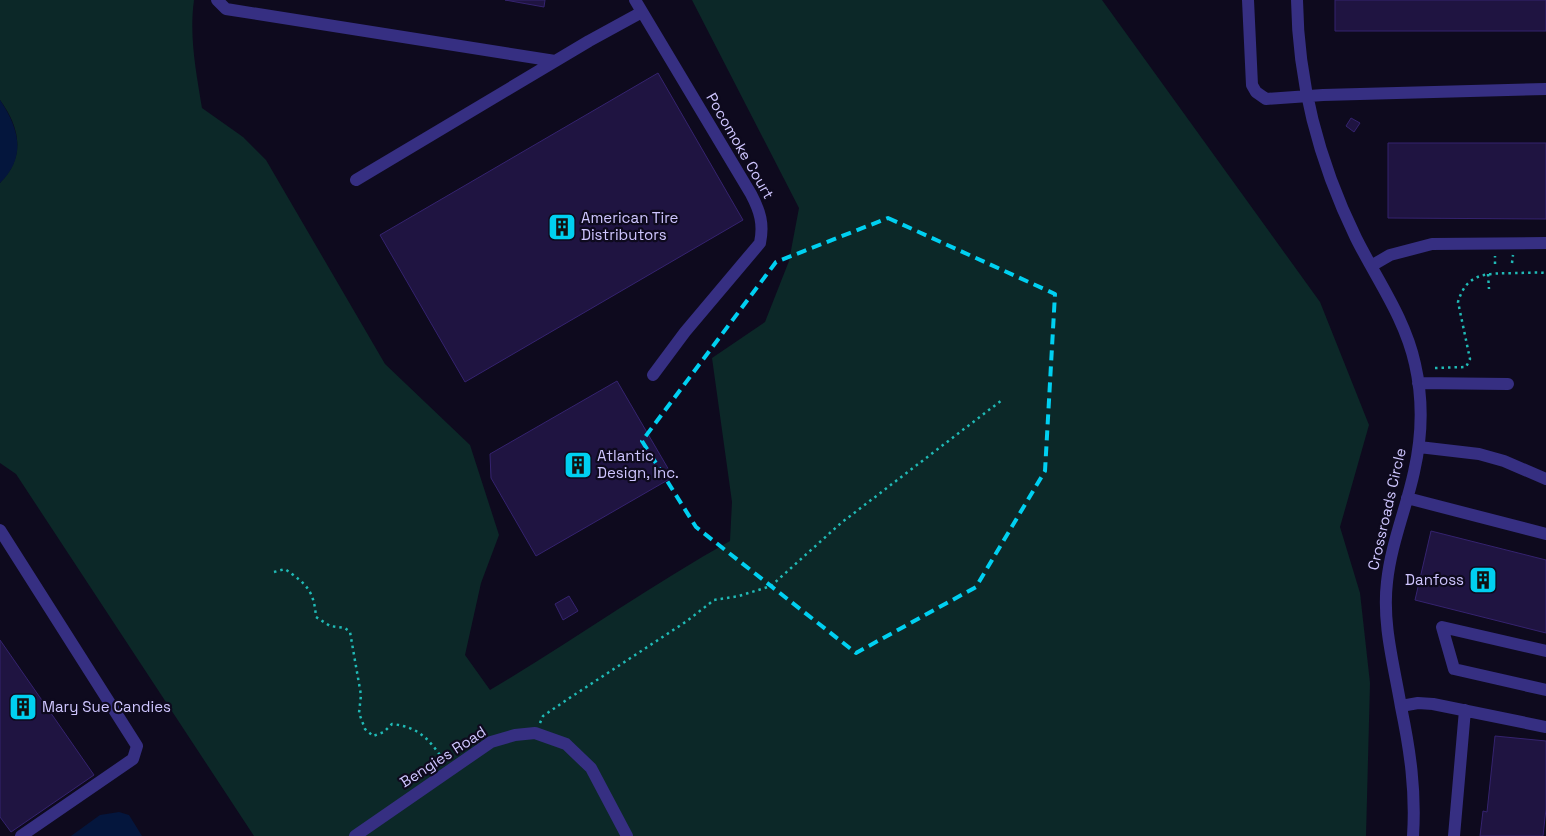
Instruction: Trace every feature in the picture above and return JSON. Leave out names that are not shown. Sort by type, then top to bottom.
[{"type":"street","points":[[217,0],[226,9],[555,62]]},
{"type":"street","name":"Pocomoke Court","points":[[635,0],[751,194],[762,220],[763,231],[760,243],[685,332],[653,375]]},
{"type":"street","points":[[1248,0],[1252,84],[1256,92],[1266,99],[1305,96],[1546,90]]},
{"type":"street","name":"Crossroads Circle","points":[[1297,0],[1305,96],[1315,136],[1332,186],[1403,326],[1412,352],[1418,383],[1419,447],[1391,557],[1385,603],[1390,648],[1414,787],[1413,836]]},
{"type":"street","points":[[356,180],[642,12]]},
{"type":"street","points":[[1371,266],[1390,255],[1432,244],[1546,243]]},
{"type":"street","points":[[1418,383],[1508,384]]},
{"type":"street","points":[[1419,447],[1480,454],[1504,461],[1546,479]]},
{"type":"street","points":[[1407,498],[1546,534]]},
{"type":"street","points":[[0,530],[137,746],[132,759],[21,836]]},
{"type":"street","points":[[1546,651],[1442,627],[1454,669],[1546,690]]},
{"type":"street","points":[[1401,706],[1433,704],[1546,727]]},
{"type":"street","points":[[1454,836],[1465,710]]},
{"type":"street","name":"Bengies Road","points":[[356,836],[491,742],[535,733],[566,744],[591,768],[627,836]]},
{"type":"path","points":[[1435,368],[1466,367],[1470,359],[1470,350],[1458,302],[1465,285],[1471,280],[1488,274],[1546,273]]},
{"type":"path","points":[[1488,274],[1489,289]]},
{"type":"path","points":[[535,733],[543,716],[714,600],[738,596],[771,586],[841,523],[1002,400]]},
{"type":"path","points":[[274,572],[285,569],[306,585],[314,600],[316,616],[330,626],[344,628],[350,632],[361,695],[359,713],[365,729],[373,736],[384,732],[392,724],[410,726],[433,744],[450,771]]},
{"type":"highlighted area","points":[[888,218],[1055,294],[1045,471],[976,587],[856,653],[696,527],[642,441],[776,262]]},
{"type":"green space","points":[[0,0],[194,0],[192,27],[202,108],[243,137],[266,160],[385,364],[470,445],[499,535],[481,583],[465,655],[490,690],[669,577],[730,541],[732,502],[712,358],[765,322],[789,261],[799,208],[692,0],[1102,0],[1320,302],[1369,425],[1340,527],[1360,593],[1370,683],[1366,836],[254,836],[16,474],[0,463],[0,183],[14,163],[17,142],[16,131],[12,121],[0,100]]},
{"type":"water","points":[[0,100],[12,121],[17,142],[17,153],[9,173],[0,183]]},
{"type":"water","points":[[119,812],[129,815],[142,836],[71,836],[100,815]]},
{"type":"building","points":[[505,0],[545,0],[544,7]]},
{"type":"building","points":[[1335,0],[1546,0],[1546,31],[1335,31]]},
{"type":"building","name":"American Tire Distributors","points":[[658,73],[743,220],[465,382],[380,235]]},
{"type":"building","points":[[1351,118],[1360,123],[1354,132],[1346,126]]},
{"type":"building","points":[[1388,143],[1546,143],[1546,219],[1388,218]]},
{"type":"building","name":"Atlantic Design, Inc.","points":[[617,381],[673,477],[536,556],[491,478],[490,454]]},
{"type":"building","name":"Danfoss","points":[[1431,531],[1546,560],[1546,633],[1415,600]]},
{"type":"building","points":[[569,596],[578,611],[563,620],[555,604]]},
{"type":"building","name":"Mary Sue Candies","points":[[0,640],[94,775],[11,832],[0,817]]},
{"type":"building","points":[[1495,736],[1546,741],[1546,809],[1543,836],[1480,836],[1483,811],[1487,812]]},
{"type":"place","name":"American Tire Distributors","points":[[562,227]]},
{"type":"place","name":"Atlantic Design, Inc.","points":[[578,465]]},
{"type":"place","name":"Danfoss","points":[[1483,580]]},
{"type":"place","name":"Mary Sue Candies","points":[[23,707]]}]
